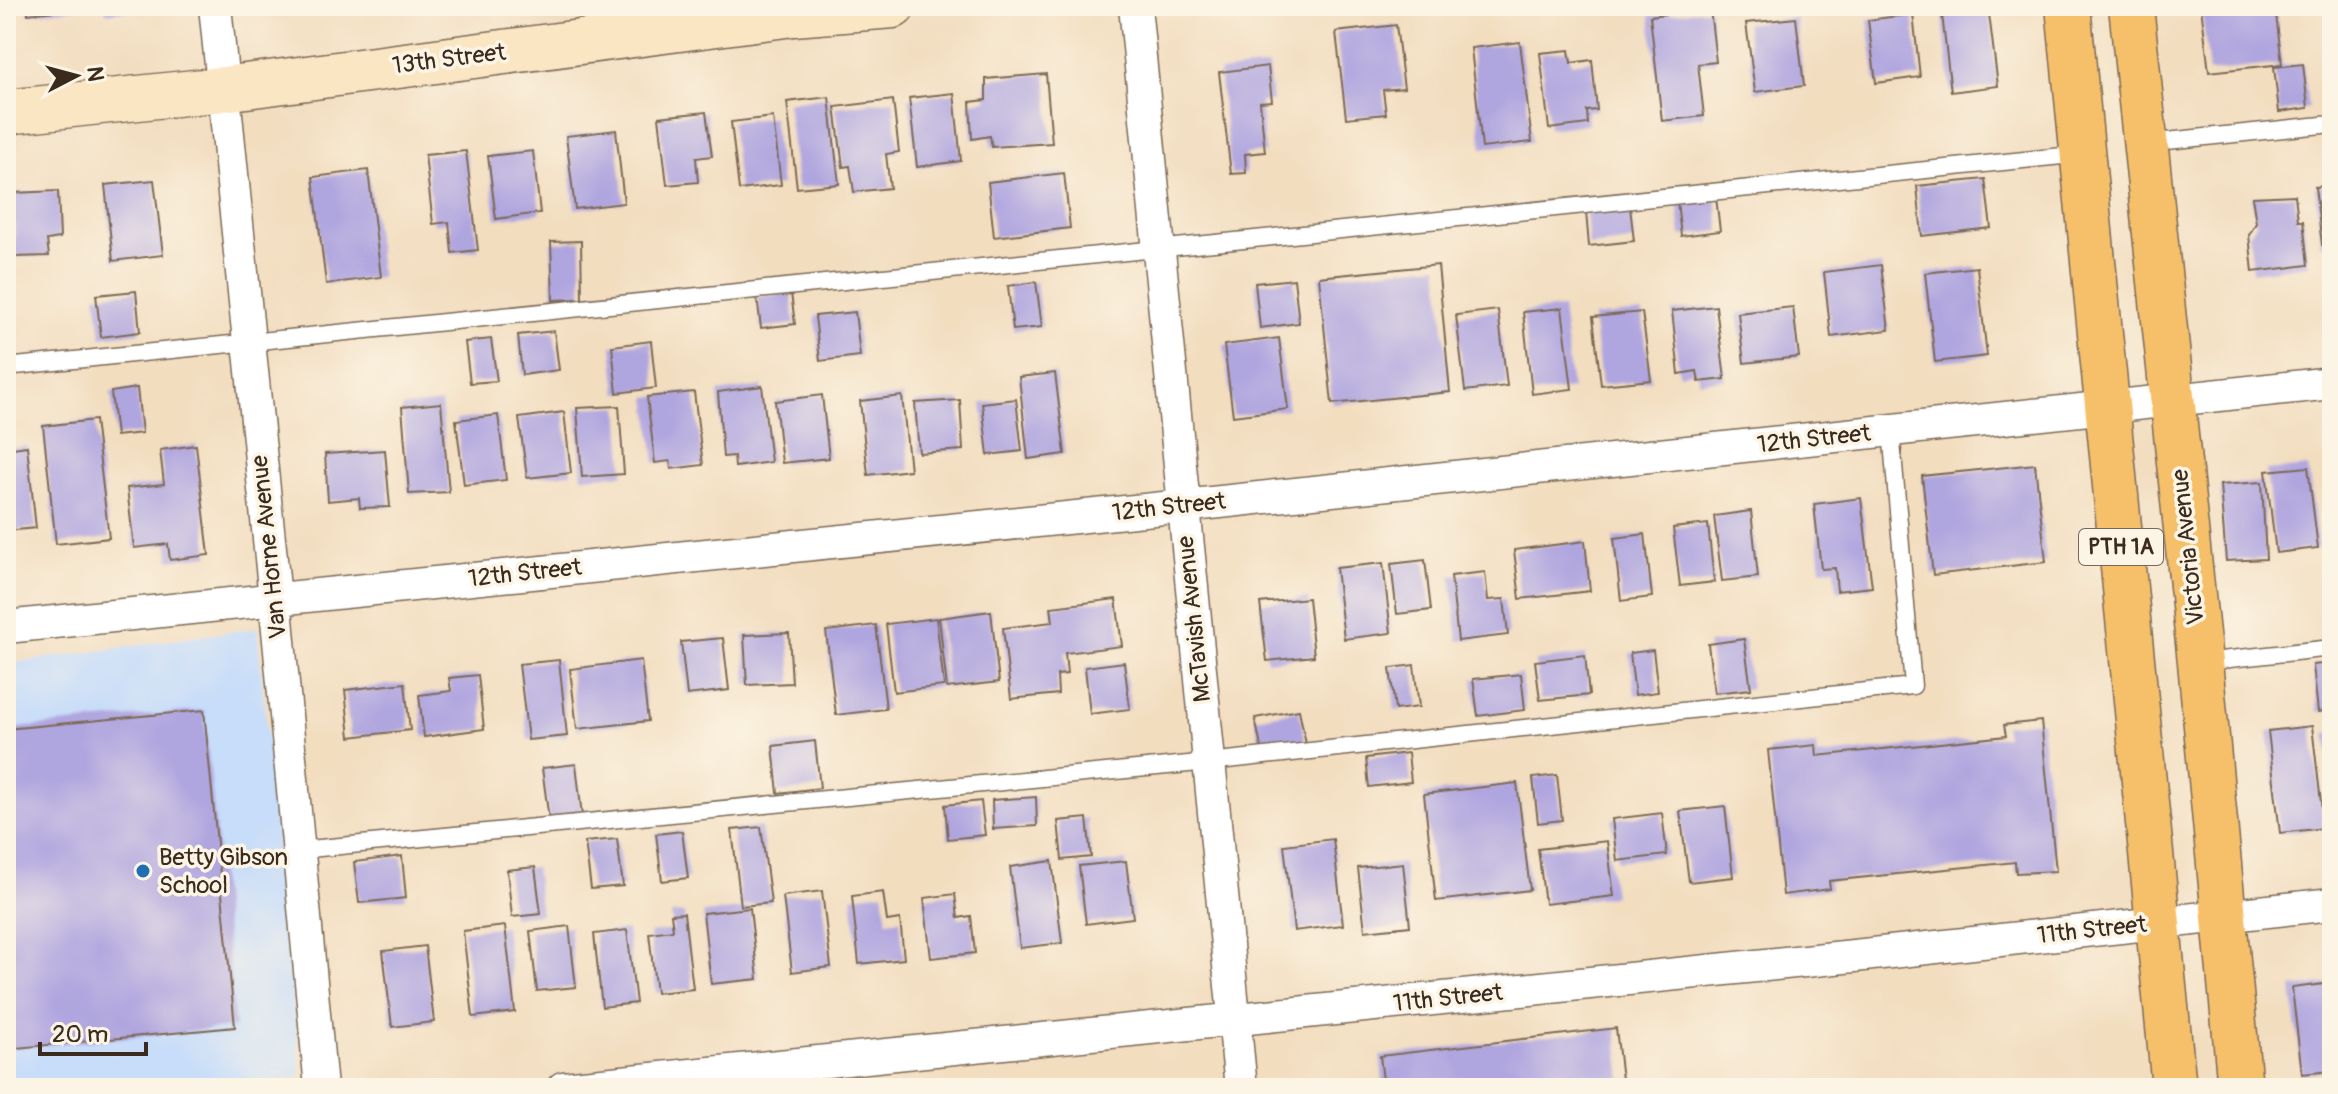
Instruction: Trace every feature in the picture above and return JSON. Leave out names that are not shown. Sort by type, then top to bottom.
[{"type":"main road","name":"PTH 1A","points":[[2068,6],[2174,1088]]},
{"type":"main road","name":"Victoria Avenue","points":[[2131,6],[2200,662],[2240,1088]]},
{"type":"street","name":"Van Horne Avenue","points":[[215,6],[321,1088]]},
{"type":"street","name":"13th Street","points":[[6,112],[223,89],[793,14],[893,6]]},
{"type":"street","name":"McTavish Avenue","points":[[1135,6],[1241,1088]]},
{"type":"street","name":"12th Street","points":[[6,627],[1183,506],[2332,383]]},
{"type":"street","name":"11th Street","points":[[563,1088],[1838,958],[2332,904]]},
{"type":"lane","points":[[2145,143],[2332,124]]},
{"type":"lane","points":[[6,367],[2082,154]]},
{"type":"lane","points":[[299,850],[1209,762],[1913,686],[1891,430]]},
{"type":"lane","points":[[2200,662],[2332,648]]},
{"type":"shaded area","name":"Betty Gibson School","points":[[257,628],[301,1077],[201,1088],[6,1088],[6,664]]},
{"type":"building","points":[[28,6],[73,6],[73,9],[28,14]]},
{"type":"building","points":[[105,6],[139,6],[139,9],[106,13]]},
{"type":"building","points":[[1941,6],[1988,6],[1998,86],[1951,92]]},
{"type":"building","points":[[2201,6],[2275,6],[2282,64],[2209,72]]},
{"type":"building","points":[[1710,9],[1716,62],[1698,64],[1704,116],[1662,121],[1650,16]]},
{"type":"building","points":[[1913,14],[1920,77],[1876,83],[1868,20]]},
{"type":"building","points":[[1796,18],[1804,86],[1755,92],[1746,23]]},
{"type":"building","points":[[1396,25],[1404,88],[1383,90],[1386,114],[1346,118],[1336,32]]},
{"type":"building","points":[[1520,42],[1532,142],[1482,148],[1471,48]]},
{"type":"building","points":[[1569,50],[1571,63],[1592,60],[1597,110],[1587,111],[1588,124],[1549,129],[1540,53]]},
{"type":"building","points":[[2303,64],[2308,108],[2279,112],[2274,67]]},
{"type":"building","points":[[1268,66],[1272,101],[1260,102],[1265,152],[1245,154],[1246,173],[1231,174],[1219,72]]},
{"type":"building","points":[[1046,74],[1052,143],[992,147],[990,136],[972,139],[970,102],[986,100],[986,79]]},
{"type":"building","points":[[954,93],[961,161],[917,167],[909,98]]},
{"type":"building","points":[[829,97],[839,184],[797,188],[787,102]]},
{"type":"building","points":[[893,100],[899,152],[886,154],[890,188],[854,192],[850,166],[843,167],[835,107]]},
{"type":"building","points":[[706,112],[712,156],[696,158],[698,182],[667,185],[659,117]]},
{"type":"building","points":[[773,117],[781,185],[739,190],[731,122]]},
{"type":"building","points":[[616,130],[624,203],[575,209],[566,136]]},
{"type":"building","points":[[466,151],[478,250],[452,253],[449,222],[433,224],[425,155]]},
{"type":"building","points":[[533,151],[540,213],[496,219],[488,156]]},
{"type":"building","points":[[368,170],[381,277],[326,284],[313,177]]},
{"type":"building","points":[[1064,173],[1070,228],[994,237],[988,182]]},
{"type":"building","points":[[1985,179],[1991,228],[1922,236],[1917,186]]},
{"type":"building","points":[[154,180],[163,255],[113,261],[105,185]]},
{"type":"building","points":[[2332,185],[2332,244],[2322,245],[2315,187]]},
{"type":"building","points":[[58,191],[60,238],[47,240],[49,256],[15,257],[13,193]]},
{"type":"building","points":[[2295,195],[2298,221],[2303,221],[2308,265],[2253,272],[2249,235],[2256,223],[2252,197]]},
{"type":"building","points":[[1716,197],[1720,231],[1681,236],[1677,201]]},
{"type":"building","points":[[1630,207],[1634,241],[1589,246],[1586,212]]},
{"type":"building","points":[[581,241],[582,299],[553,300],[551,242]]},
{"type":"building","points":[[1438,265],[1450,392],[1332,404],[1319,277]]},
{"type":"building","points":[[1881,265],[1889,330],[1831,337],[1824,272]]},
{"type":"building","points":[[1977,267],[1987,356],[1935,362],[1925,273]]},
{"type":"building","points":[[1294,279],[1299,323],[1260,328],[1255,283]]},
{"type":"building","points":[[1036,282],[1042,327],[1013,330],[1008,286]]},
{"type":"building","points":[[136,291],[140,332],[101,337],[96,295]]},
{"type":"building","points":[[791,293],[795,324],[761,328],[757,297]]},
{"type":"building","points":[[1716,306],[1725,379],[1699,382],[1697,371],[1679,374],[1672,311]]},
{"type":"building","points":[[1793,307],[1799,357],[1744,363],[1738,313]]},
{"type":"building","points":[[1562,308],[1572,389],[1532,394],[1523,312]]},
{"type":"building","points":[[1498,310],[1507,386],[1465,391],[1456,315]]},
{"type":"building","points":[[855,312],[860,356],[820,361],[815,316]]},
{"type":"building","points":[[1642,312],[1651,380],[1601,385],[1593,317]]},
{"type":"building","points":[[554,331],[559,370],[522,375],[518,335]]},
{"type":"building","points":[[1279,338],[1288,409],[1233,416],[1224,345]]},
{"type":"building","points":[[491,339],[497,381],[470,383],[465,342]]},
{"type":"building","points":[[651,341],[656,388],[617,393],[612,346]]},
{"type":"building","points":[[1055,373],[1065,454],[1028,459],[1019,377]]},
{"type":"building","points":[[762,386],[771,462],[735,467],[734,456],[723,457],[718,392]]},
{"type":"building","points":[[137,388],[142,433],[116,436],[111,392]]},
{"type":"building","points":[[694,392],[703,465],[671,469],[670,461],[655,463],[647,397]]},
{"type":"building","points":[[822,395],[829,458],[782,463],[775,401]]},
{"type":"building","points":[[902,396],[910,470],[868,475],[860,401]]},
{"type":"building","points":[[1016,399],[1022,451],[988,455],[982,403]]},
{"type":"building","points":[[960,400],[963,450],[919,453],[915,403]]},
{"type":"building","points":[[441,403],[449,492],[409,494],[402,407]]},
{"type":"building","points":[[619,406],[624,474],[582,477],[577,408]]},
{"type":"building","points":[[564,412],[571,473],[527,478],[519,418]]},
{"type":"building","points":[[498,415],[506,480],[464,485],[456,420]]},
{"type":"building","points":[[95,420],[109,538],[56,544],[43,426]]},
{"type":"building","points":[[196,445],[209,555],[170,560],[168,544],[134,548],[127,488],[164,484],[160,450]]},
{"type":"building","points":[[27,446],[36,528],[6,531],[6,449]]},
{"type":"building","points":[[385,450],[390,507],[360,508],[359,498],[328,501],[325,454]]},
{"type":"building","points":[[2332,461],[2332,495],[2330,495],[2326,462]]},
{"type":"building","points":[[2035,464],[2046,562],[1933,575],[1922,476]]},
{"type":"building","points":[[2308,467],[2318,548],[2276,553],[2266,471]]},
{"type":"building","points":[[2262,482],[2266,559],[2226,561],[2220,485]]},
{"type":"building","points":[[1861,498],[1872,587],[1837,591],[1835,568],[1821,569],[1814,504]]},
{"type":"building","points":[[1751,511],[1758,577],[1722,581],[1714,516]]},
{"type":"building","points":[[1708,524],[1714,582],[1680,586],[1673,528]]},
{"type":"building","points":[[1645,534],[1652,597],[1621,601],[1614,538]]},
{"type":"building","points":[[1585,541],[1590,591],[1520,599],[1514,550]]},
{"type":"building","points":[[1425,560],[1431,610],[1397,614],[1391,564]]},
{"type":"building","points":[[1383,563],[1391,633],[1344,639],[1336,568]]},
{"type":"building","points":[[1485,572],[1488,600],[1504,599],[1508,635],[1458,641],[1451,576]]},
{"type":"building","points":[[1308,598],[1314,656],[1267,661],[1260,603]]},
{"type":"building","points":[[1116,599],[1122,646],[1065,653],[1067,674],[1057,675],[1058,694],[1011,699],[1003,628],[1053,622],[1051,607]]},
{"type":"building","points":[[991,611],[999,682],[947,688],[939,618]]},
{"type":"building","points":[[936,618],[944,686],[894,692],[886,624]]},
{"type":"building","points":[[876,625],[886,709],[836,715],[826,631]]},
{"type":"building","points":[[789,633],[792,683],[747,685],[744,635]]},
{"type":"building","points":[[723,638],[729,690],[687,695],[681,642]]},
{"type":"building","points":[[1744,639],[1751,689],[1714,693],[1708,644]]},
{"type":"building","points":[[1653,650],[1658,692],[1635,695],[1630,653]]},
{"type":"building","points":[[1585,655],[1589,695],[1540,700],[1535,661]]},
{"type":"building","points":[[559,660],[567,736],[528,740],[519,664]]},
{"type":"building","points":[[641,660],[648,721],[577,729],[570,669]]},
{"type":"building","points":[[1124,662],[1130,709],[1090,714],[1085,667]]},
{"type":"building","points":[[2332,663],[2332,710],[2318,712],[2313,665]]},
{"type":"building","points":[[1414,665],[1419,707],[1395,710],[1390,668]]},
{"type":"building","points":[[1521,674],[1525,710],[1478,716],[1473,679]]},
{"type":"building","points":[[478,675],[484,729],[424,737],[419,695],[451,691],[449,678]]},
{"type":"building","points":[[405,683],[410,730],[350,737],[345,690]]},
{"type":"building","name":"Betty Gibson School","points":[[204,710],[235,1027],[6,1049],[6,729]]},
{"type":"building","points":[[1299,710],[1306,744],[1262,752],[1255,718]]},
{"type":"building","points":[[2041,721],[2056,871],[2016,873],[2015,862],[1829,881],[1830,889],[1783,895],[1768,750],[1816,745],[1817,756],[2006,736],[2004,725]]},
{"type":"building","points":[[2312,726],[2324,828],[2280,833],[2268,731]]},
{"type":"building","points":[[2332,732],[2332,764],[2330,764],[2326,733]]},
{"type":"building","points":[[815,741],[820,788],[778,793],[773,746]]},
{"type":"building","points":[[1408,753],[1411,782],[1369,787],[1366,758]]},
{"type":"building","points":[[576,764],[582,816],[549,820],[542,768]]},
{"type":"building","points":[[1557,775],[1562,820],[1538,823],[1533,778]]},
{"type":"building","points":[[1517,783],[1530,890],[1436,901],[1424,794]]},
{"type":"building","points":[[1036,797],[1037,826],[993,829],[992,800]]},
{"type":"building","points":[[981,801],[985,835],[948,839],[945,805]]},
{"type":"building","points":[[1725,806],[1733,877],[1689,882],[1680,811]]},
{"type":"building","points":[[1662,813],[1667,855],[1617,861],[1612,819]]},
{"type":"building","points":[[1087,818],[1091,857],[1062,860],[1058,821]]},
{"type":"building","points":[[761,827],[771,903],[741,906],[732,830]]},
{"type":"building","points":[[682,831],[688,878],[662,881],[656,834]]},
{"type":"building","points":[[617,839],[623,886],[591,889],[585,842]]},
{"type":"building","points":[[1333,839],[1343,925],[1294,931],[1284,845]]},
{"type":"building","points":[[1607,841],[1614,896],[1545,904],[1538,849]]},
{"type":"building","points":[[402,856],[406,898],[359,903],[354,862]]},
{"type":"building","points":[[1052,861],[1062,943],[1020,948],[1010,867]]},
{"type":"building","points":[[1126,861],[1133,918],[1086,924],[1079,866]]},
{"type":"building","points":[[1403,863],[1410,926],[1365,931],[1358,868]]},
{"type":"building","points":[[535,867],[541,914],[512,917],[507,870]]},
{"type":"building","points":[[822,891],[831,967],[792,972],[783,896]]},
{"type":"building","points":[[883,892],[887,921],[900,919],[904,959],[859,964],[852,896]]},
{"type":"building","points":[[955,894],[958,918],[971,916],[975,953],[931,958],[924,898]]},
{"type":"building","points":[[750,908],[758,979],[711,984],[703,913]]},
{"type":"building","points":[[684,913],[693,989],[656,993],[649,933],[673,930],[671,914]]},
{"type":"building","points":[[505,926],[515,1012],[473,1017],[463,931]]},
{"type":"building","points":[[569,926],[576,987],[537,991],[530,931]]},
{"type":"building","points":[[627,930],[636,1003],[602,1007],[594,934]]},
{"type":"building","points":[[425,946],[434,1022],[392,1027],[383,951]]},
{"type":"building","points":[[2332,983],[2332,1071],[2302,1074],[2292,988]]},
{"type":"building","points":[[1616,1028],[1623,1088],[1384,1088],[1380,1056]]},
{"type":"place","name":"Betty Gibson School","points":[[143,871]]}]
